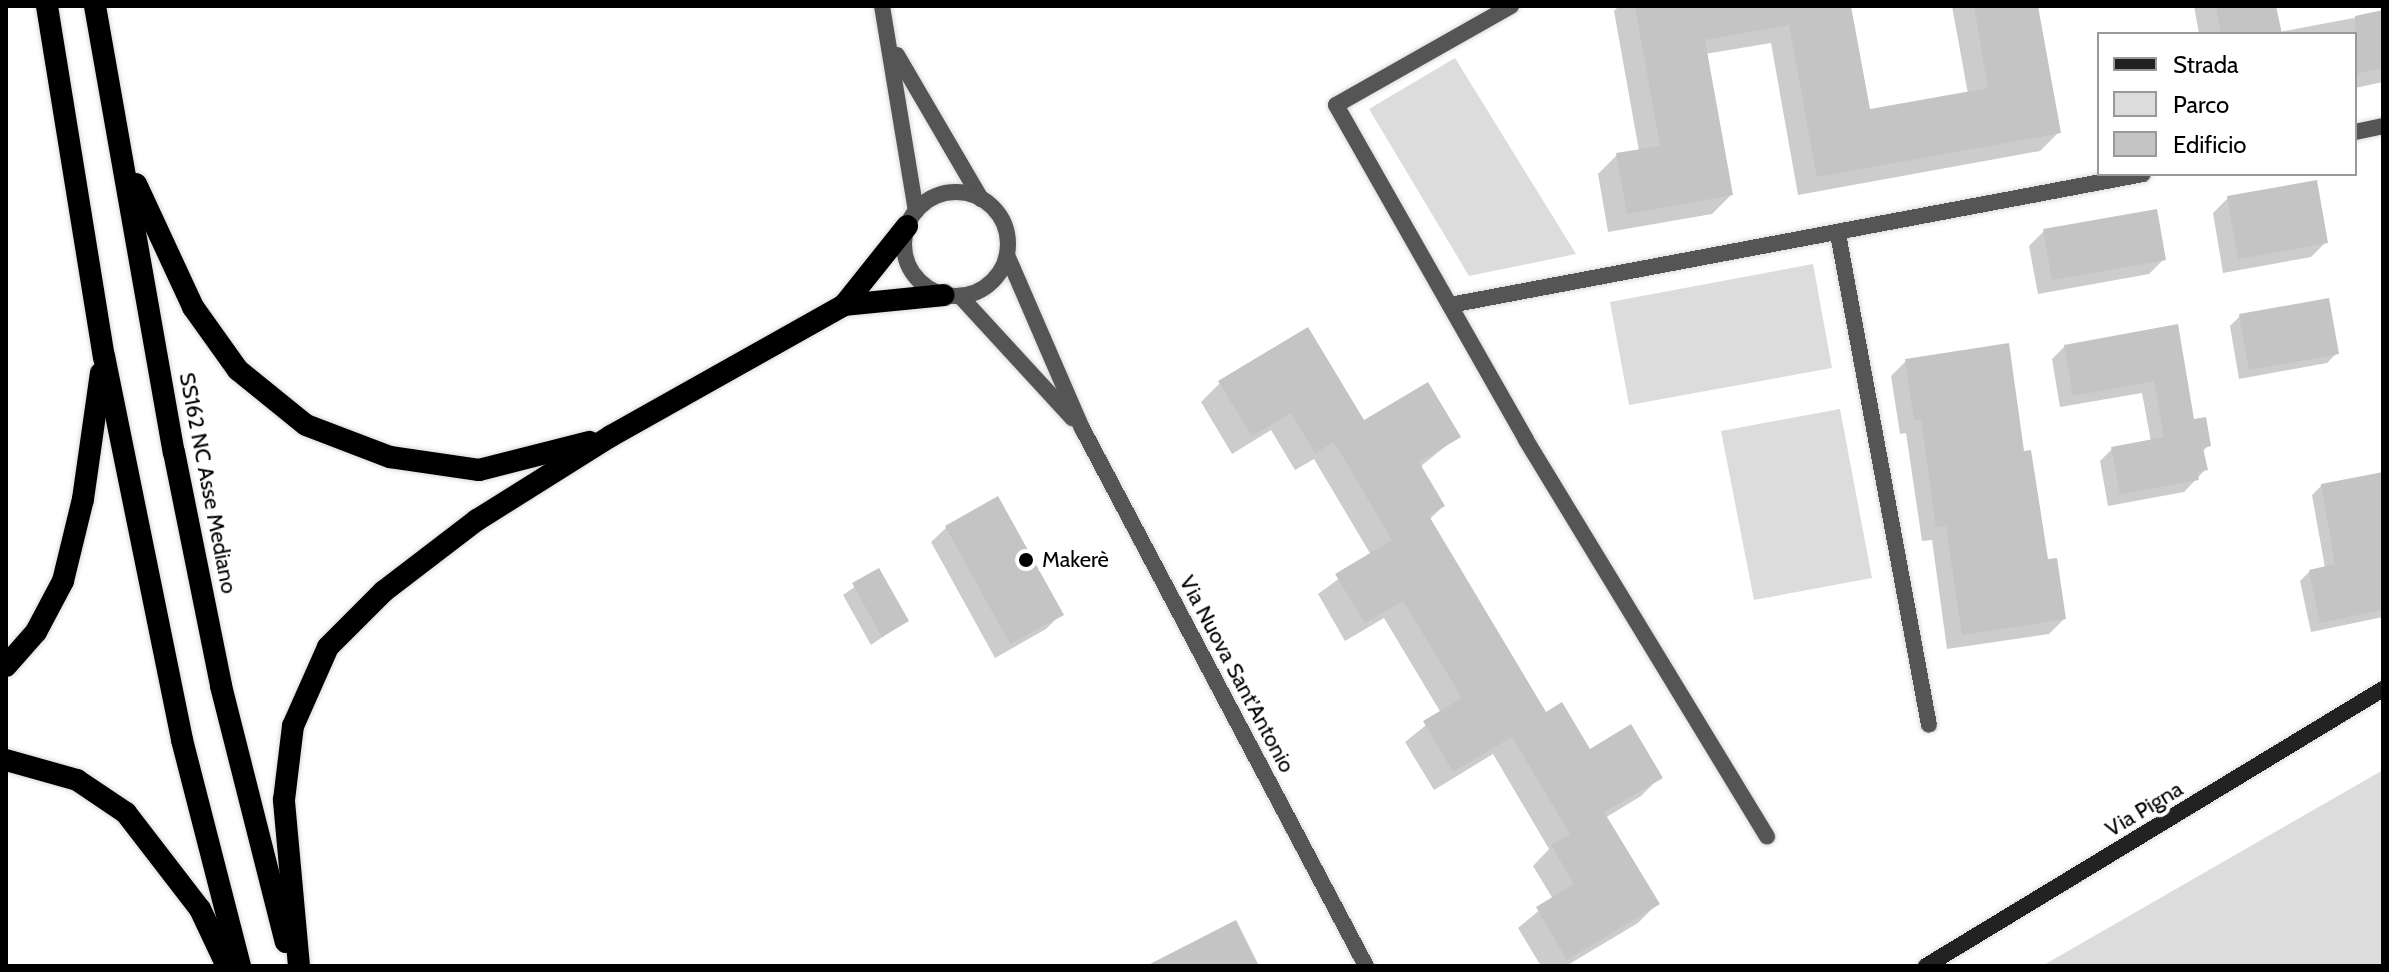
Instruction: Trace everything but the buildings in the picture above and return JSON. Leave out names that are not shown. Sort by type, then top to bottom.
[{"type":"highway","points":[[47,6],[104,356],[182,740],[240,966]]},
{"type":"highway","name":"SS162 NC Asse Mediano","points":[[95,6],[221,686],[292,966]]},
{"type":"highway","points":[[121,150],[193,307],[238,370],[306,425],[390,457],[479,470],[611,436]]},
{"type":"highway","points":[[299,966],[284,800],[293,726],[328,647],[384,591],[477,520],[611,436],[844,305],[911,219]]},
{"type":"highway","points":[[844,305],[952,296]]},
{"type":"highway","points":[[6,666],[36,632],[63,581],[83,499],[104,356]]},
{"type":"highway","points":[[6,760],[77,780],[126,813],[200,909],[227,966]]},
{"type":"main road","name":"Via Pigna","points":[[1926,966],[2383,689]]},
{"type":"street","name":"Via Nuova Sant'Antonio","points":[[882,6],[892,47],[911,219],[904,244],[915,277],[952,296],[1082,428]]},
{"type":"street","points":[[1511,6],[1336,105],[1526,440],[1767,836]]},
{"type":"street","name":"Via Nuova Sant'Antonio","points":[[892,47],[981,199],[1003,222],[1007,255],[1082,428],[1355,940],[1366,966]]},
{"type":"street","points":[[2357,132],[2383,126]]},
{"type":"street","points":[[1450,305],[2133,176]]},
{"type":"street","points":[[911,219],[946,193],[981,199]]},
{"type":"street","points":[[1838,234],[1929,725]]},
{"type":"street","points":[[952,296],[990,284],[1007,255]]},
{"type":"street","name":"Via Nuova Sant'Antonio","points":[[1355,940],[1375,966]]},
{"type":"green space","points":[[1455,58],[1576,254],[1469,276],[1369,109]]},
{"type":"green space","points":[[1813,264],[1832,368],[1629,405],[1610,302]]},
{"type":"green space","points":[[1840,409],[1872,578],[1754,600],[1721,431]]},
{"type":"green space","points":[[2383,770],[2383,966],[2042,966]]},
{"type":"place","name":"Makerè","points":[[1026,560]]}]
